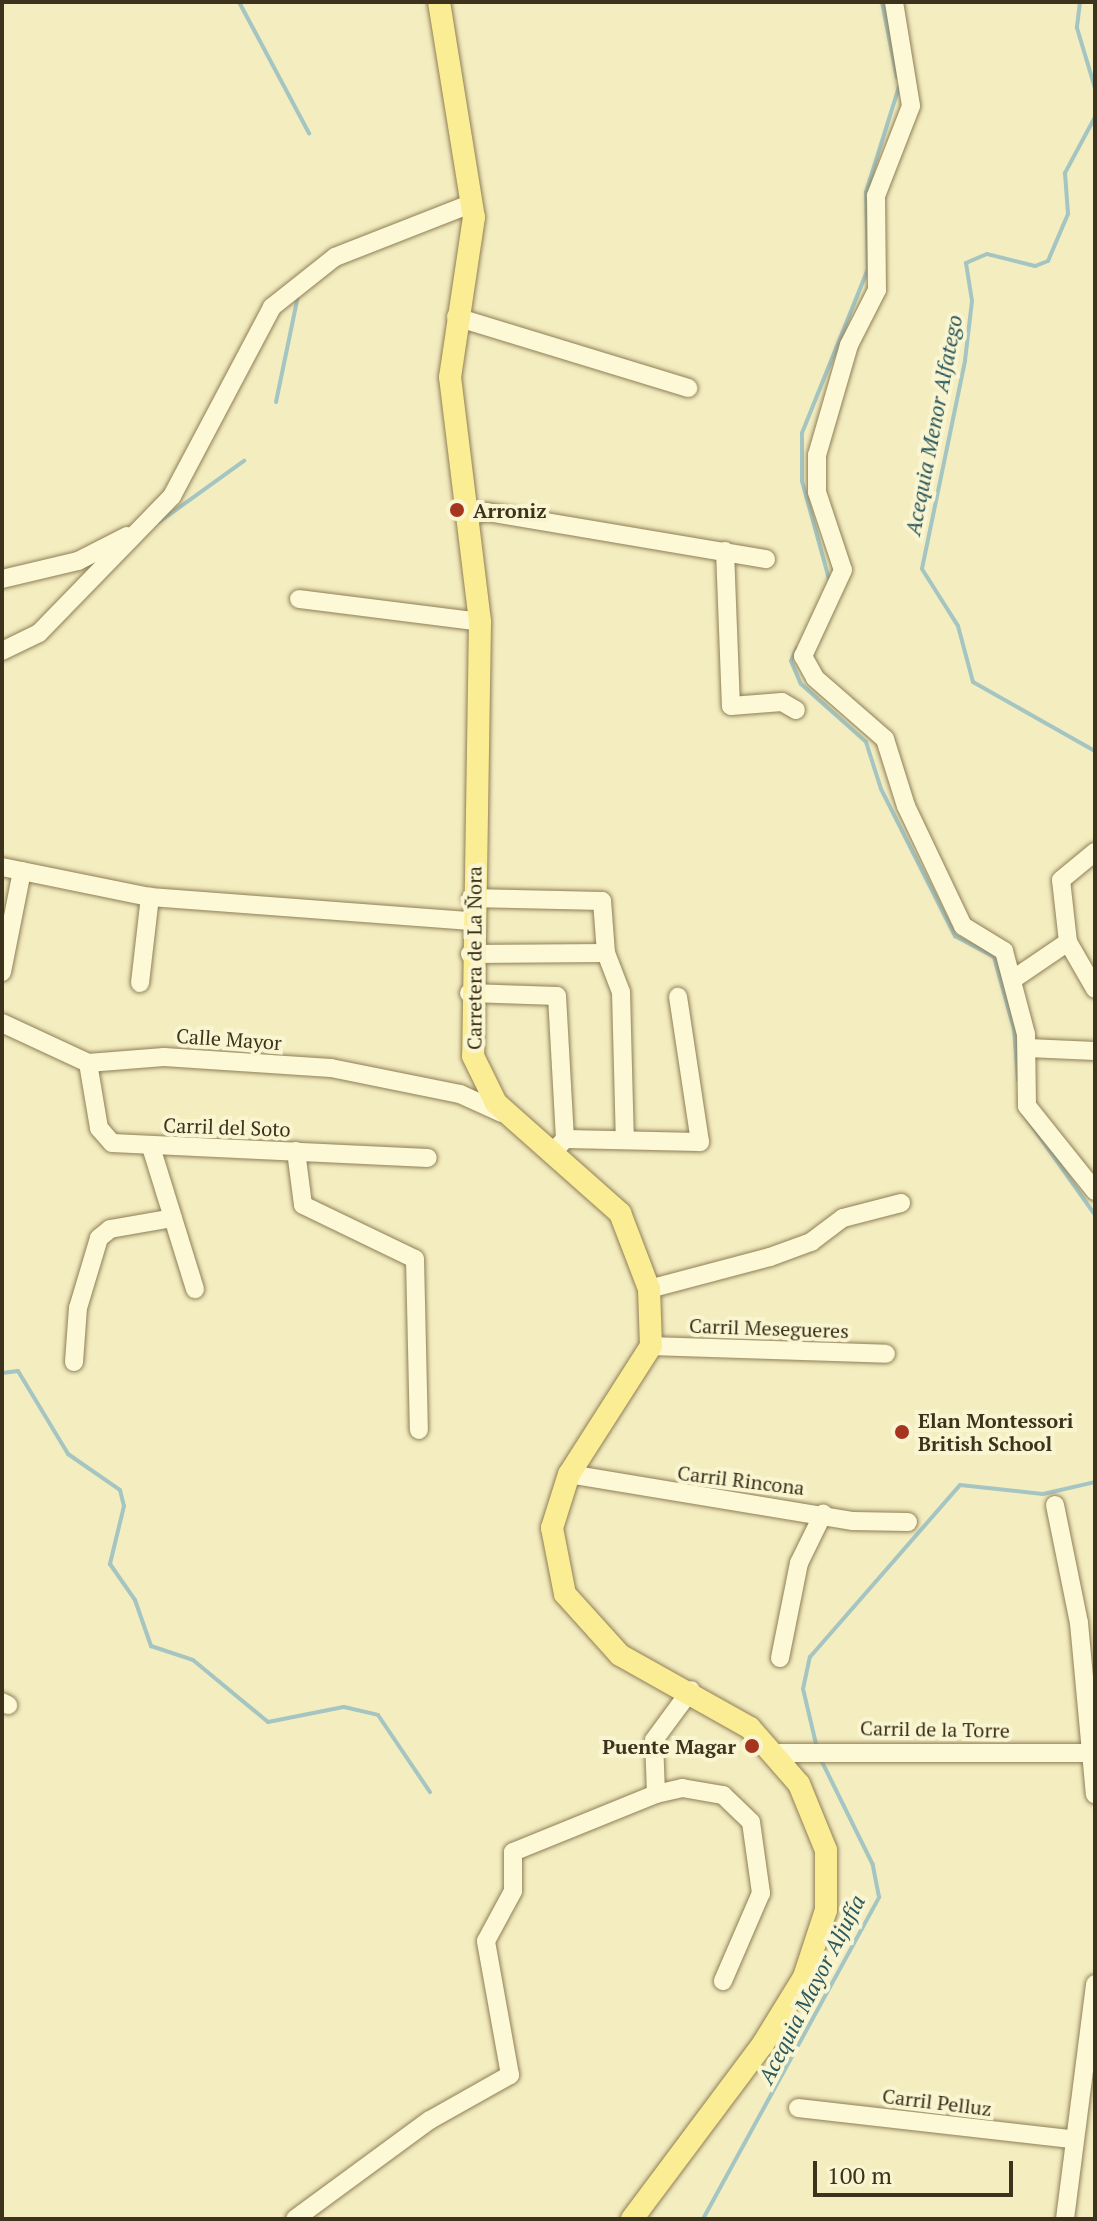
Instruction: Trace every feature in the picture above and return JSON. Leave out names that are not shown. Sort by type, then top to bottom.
[{"type":"main road","name":"Carretera de La Ñora","points":[[439,2],[473,203],[450,377],[464,515],[480,622],[469,993],[473,1056],[486,1093],[513,1120],[559,1146],[620,1213],[649,1289],[651,1346]]},
{"type":"main road","points":[[632,2219],[763,2044],[817,1945],[826,1850],[816,1816],[775,1753],[691,1690],[620,1655],[565,1594],[552,1528],[569,1474],[651,1346]]},
{"type":"street","points":[[894,2],[911,106],[876,196],[877,290],[849,345],[817,455],[817,492],[843,570],[803,656],[815,678],[885,739],[906,806],[963,926],[1004,951],[1015,978],[1028,1048],[1027,1106],[1095,1191]]},
{"type":"street","points":[[2,651],[39,633],[172,496],[272,307],[335,257],[473,203]]},
{"type":"street","points":[[456,317],[688,388]]},
{"type":"street","points":[[464,515],[766,559]]},
{"type":"street","points":[[2,579],[78,561],[140,529]]},
{"type":"street","points":[[725,551],[731,706],[782,702],[796,710]]},
{"type":"street","points":[[299,599],[480,622]]},
{"type":"street","points":[[1094,993],[1068,942],[1061,880],[1095,852]]},
{"type":"street","points":[[2,867],[150,897],[471,921]]},
{"type":"street","points":[[2,972],[22,871]]},
{"type":"street","points":[[140,983],[150,897]]},
{"type":"street","points":[[471,898],[602,901],[606,953],[621,992],[625,1140]]},
{"type":"street","points":[[1015,978],[1068,942]]},
{"type":"street","points":[[470,954],[606,953]]},
{"type":"street","points":[[469,993],[557,996],[559,1146],[625,1140],[700,1142],[678,997]]},
{"type":"street","name":"Calle Mayor","points":[[3,1027],[88,1063],[164,1057],[331,1068],[460,1094],[513,1120]]},
{"type":"street","points":[[1028,1048],[1095,1051]]},
{"type":"street","points":[[460,1094],[471,1085],[473,1056]]},
{"type":"street","name":"Carril del Soto","points":[[88,1063],[103,1136],[151,1147],[428,1158]]},
{"type":"street","points":[[151,1147],[195,1289]]},
{"type":"street","points":[[296,1151],[303,1205],[415,1259],[419,1430]]},
{"type":"street","points":[[649,1289],[770,1257],[811,1242],[843,1218],[901,1203]]},
{"type":"street","points":[[74,1362],[78,1308],[99,1238],[113,1228],[173,1218]]},
{"type":"street","name":"Carril Mesegueres","points":[[651,1346],[886,1354]]},
{"type":"street","name":"Carril Rincona","points":[[569,1474],[823,1514],[908,1522]]},
{"type":"street","points":[[1055,1505],[1079,1623],[1095,1794]]},
{"type":"street","points":[[780,1658],[799,1563],[823,1514]]},
{"type":"street","points":[[656,1794],[654,1740],[691,1690]]},
{"type":"street","name":"Carril de la Torre","points":[[775,1753],[1092,1754]]},
{"type":"street","points":[[295,2219],[430,2120],[510,2075],[486,1941],[513,1891],[513,1852],[656,1794],[682,1788],[723,1795],[751,1822],[761,1893],[723,1981]]},
{"type":"street","points":[[1065,2219],[1071,2139],[1093,2037],[1095,1984]]},
{"type":"street","name":"Carril Pelluz","points":[[798,2108],[1071,2139]]},
{"type":"waterway","points":[[239,2],[309,133]]},
{"type":"waterway","name":"Acequia Mayor Aljufía","points":[[882,2],[897,78]]},
{"type":"waterway","name":"Acequia Menor Alfatego","points":[[1080,2],[1077,28],[1095,88]]},
{"type":"waterway","name":"Acequia Mayor Aljufía","points":[[829,579],[802,481],[802,433],[868,269],[866,192],[899,87]]},
{"type":"waterway","name":"Acequia Menor Alfatego","points":[[1095,117],[1065,173],[1068,214],[1048,261],[1035,266],[987,254],[966,263],[972,301],[965,361],[922,569],[958,626],[973,682],[1095,751]]},
{"type":"waterway","points":[[276,402],[298,296]]},
{"type":"waterway","points":[[159,522],[244,461]]},
{"type":"waterway","name":"Acequia Mayor Aljufía","points":[[797,648],[791,661],[801,684],[866,742],[881,789],[955,936],[994,957],[1014,1029],[1018,1080]]},
{"type":"waterway","name":"Acequia Mayor Aljufía","points":[[1020,1109],[1095,1215]]},
{"type":"waterway","points":[[2,1373],[18,1371],[68,1454],[120,1490],[124,1506],[110,1564],[135,1600],[151,1646],[193,1660],[268,1722],[344,1707],[378,1715],[430,1792]]},
{"type":"waterway","name":"Acequia Mayor Aljufía","points":[[817,1748],[803,1689],[810,1657],[960,1485],[1043,1494],[1095,1482]]},
{"type":"waterway","name":"Acequia Mayor Aljufía","points":[[703,2219],[879,1897],[873,1865],[821,1760]]},
{"type":"place","name":"Arroniz","points":[[457,510]]},
{"type":"place","name":"Elan Montessori British School","points":[[902,1432]]},
{"type":"place","name":"Puente Magar","points":[[752,1746]]}]
